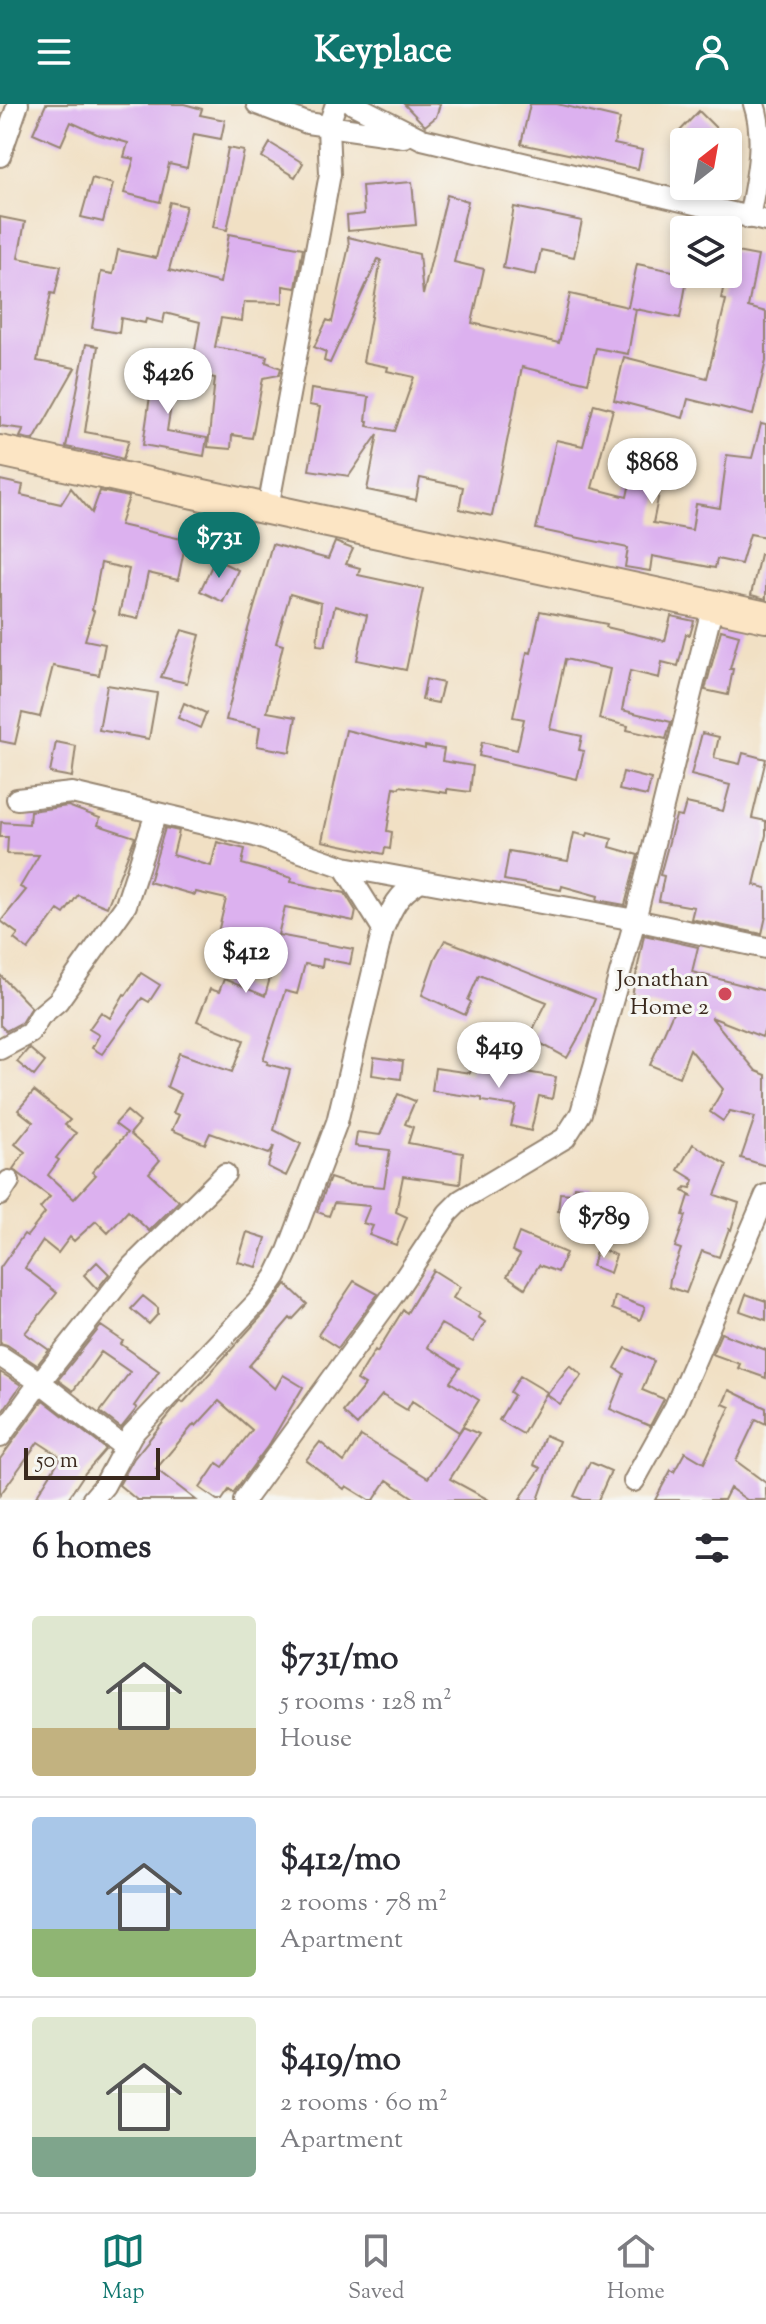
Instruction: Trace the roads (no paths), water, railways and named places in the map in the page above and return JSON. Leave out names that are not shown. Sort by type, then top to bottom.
[{"type":"street","points":[[0,156],[18,104]]},
{"type":"street","points":[[257,104],[422,139],[758,220],[761,118],[754,104]]},
{"type":"street","points":[[315,118],[336,104]]},
{"type":"street","points":[[353,104],[422,139]]},
{"type":"street","points":[[268,508],[330,174],[315,118]]},
{"type":"street","points":[[0,451],[766,617]]},
{"type":"street","points":[[244,1500],[396,1291],[448,1213],[461,1200],[565,1138],[581,1113],[635,920],[713,605]]},
{"type":"street","points":[[17,799],[72,793],[255,836],[344,867],[635,920],[766,948]]},
{"type":"street","points":[[0,1049],[30,1033],[40,1016],[58,1001],[126,905],[156,813]]},
{"type":"street","points":[[344,867],[383,929]]},
{"type":"street","points":[[92,1500],[104,1486],[132,1434],[259,1300],[276,1276],[337,1122],[383,929],[394,902],[405,890],[419,882]]},
{"type":"street","points":[[0,1437],[132,1266],[225,1174]]},
{"type":"street","points":[[634,1481],[675,1407],[766,1195]]},
{"type":"street","points":[[0,1356],[40,1382],[124,1447]]},
{"type":"place","name":"Jonathan Home 2","points":[[725,994]]}]
